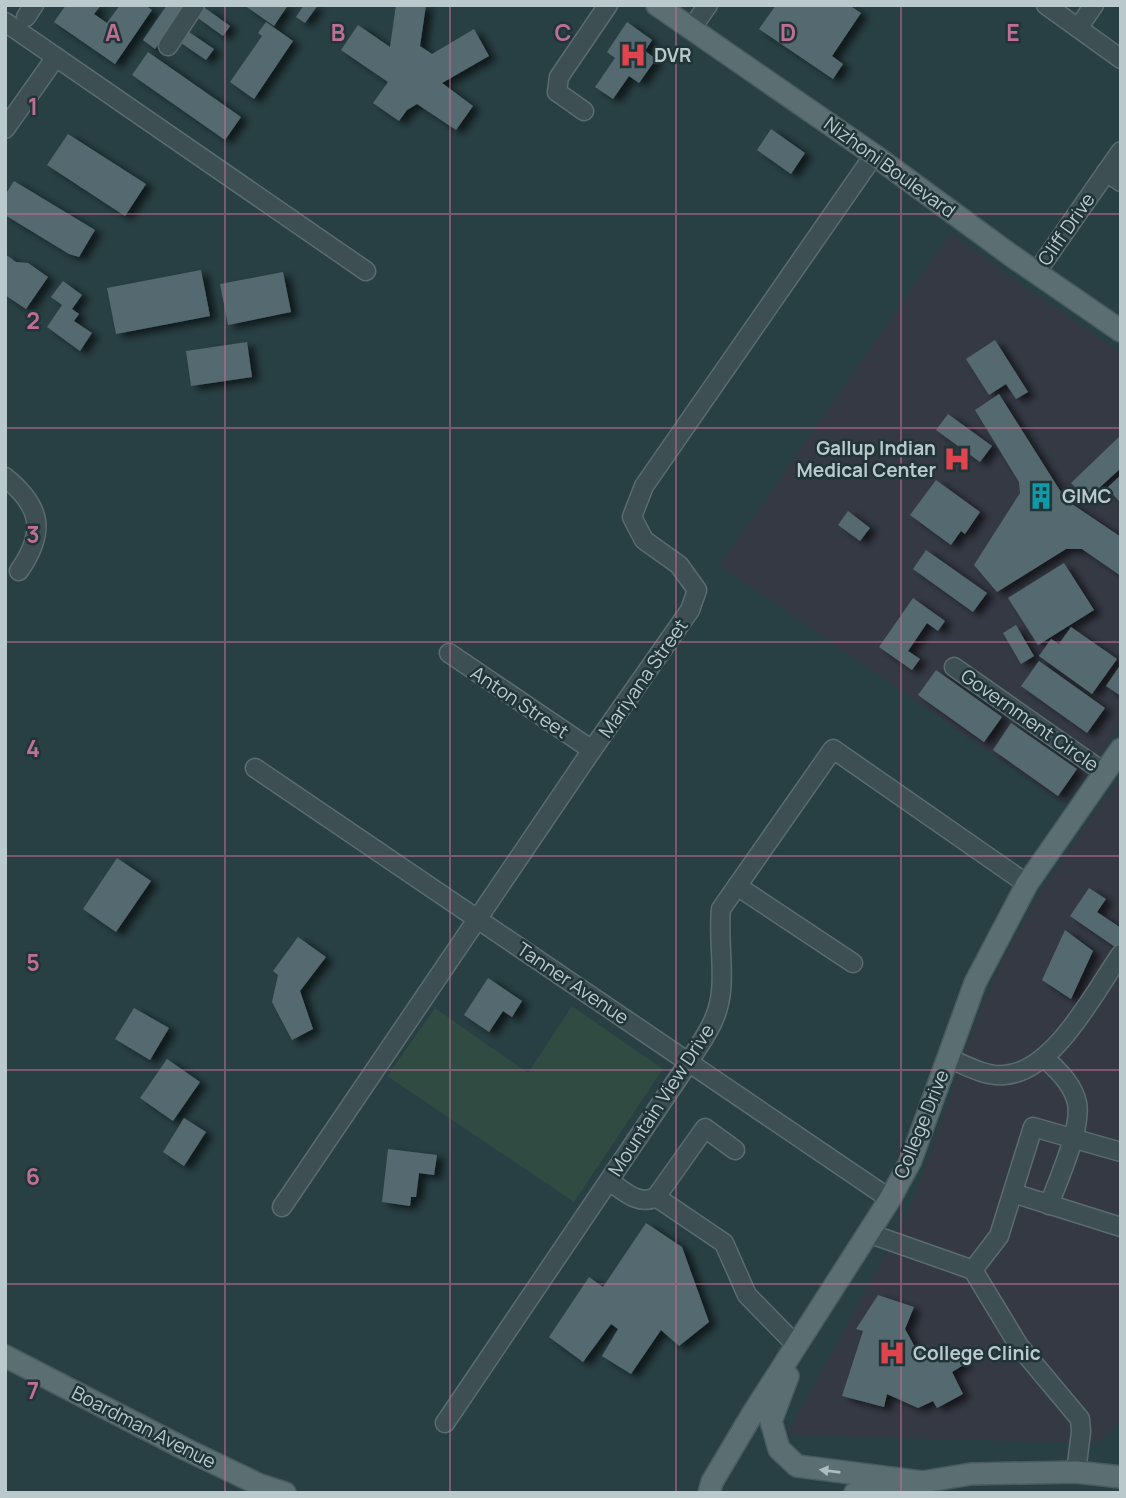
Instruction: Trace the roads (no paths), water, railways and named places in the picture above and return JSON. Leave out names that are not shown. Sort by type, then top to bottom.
[{"type":"main road","name":"Nizhoni Boulevard","points":[[657,5],[1121,331]]},
{"type":"main road","name":"College Drive","points":[[709,1493],[712,1482],[753,1413],[890,1199],[911,1160],[975,984],[1027,884],[1121,749]]},
{"type":"main road","points":[[801,1340],[771,1421],[779,1449],[797,1466],[922,1482]]},
{"type":"main road","name":"Boardman Avenue","points":[[5,1356],[185,1449],[260,1485],[285,1493]]},
{"type":"main road","points":[[855,1493],[971,1474],[1076,1472],[1121,1477]]},
{"type":"street","points":[[168,46],[195,5]]},
{"type":"street","points":[[584,111],[558,92],[559,77],[608,5]]},
{"type":"street","points":[[691,29],[708,5]]},
{"type":"street","points":[[1046,5],[1121,59]]},
{"type":"street","points":[[1078,28],[1094,5]]},
{"type":"street","points":[[5,22],[366,271]]},
{"type":"street","points":[[5,130],[56,57]]},
{"type":"street","name":"Cliff Drive","points":[[1036,273],[1113,177],[1121,151]]},
{"type":"street","name":"Mariyana Street","points":[[282,1207],[690,610],[697,590],[679,565],[644,540],[632,517],[644,486],[874,155]]},
{"type":"street","points":[[5,477],[23,491],[34,511],[37,529],[34,546],[19,571]]},
{"type":"street","name":"Anton Street","points":[[449,653],[592,750]]},
{"type":"street","name":"Government Circle","points":[[954,667],[1105,773]]},
{"type":"street","name":"Mountain View Drive","points":[[445,1423],[689,1062],[715,1018],[722,986],[718,932],[721,909],[833,748],[1027,884]]},
{"type":"street","name":"Tanner Avenue","points":[[255,768],[890,1199]]},
{"type":"street","points":[[737,886],[853,963]]},
{"type":"street","points":[[948,1058],[982,1072],[1002,1076],[1023,1072],[1045,1058],[1064,1038],[1121,954]]},
{"type":"street","points":[[1045,1058],[1063,1076],[1078,1105],[1074,1138],[1049,1205]]},
{"type":"street","points":[[972,1270],[999,1236],[1032,1127],[1121,1152]]},
{"type":"street","points":[[609,1181],[637,1200],[648,1201],[656,1197],[705,1128],[735,1150]]},
{"type":"street","points":[[1013,1193],[1121,1227]]},
{"type":"street","points":[[656,1197],[724,1243],[747,1295],[801,1340]]},
{"type":"street","points":[[868,1233],[972,1270],[1019,1346],[1080,1419],[1076,1472]]},
{"type":"place","name":"DVR","points":[[633,55]]},
{"type":"place","name":"Gallup Indian Medical Center","points":[[957,459]]},
{"type":"place","name":"GIMC","points":[[1041,496]]},
{"type":"place","name":"College Clinic","points":[[892,1353]]}]
